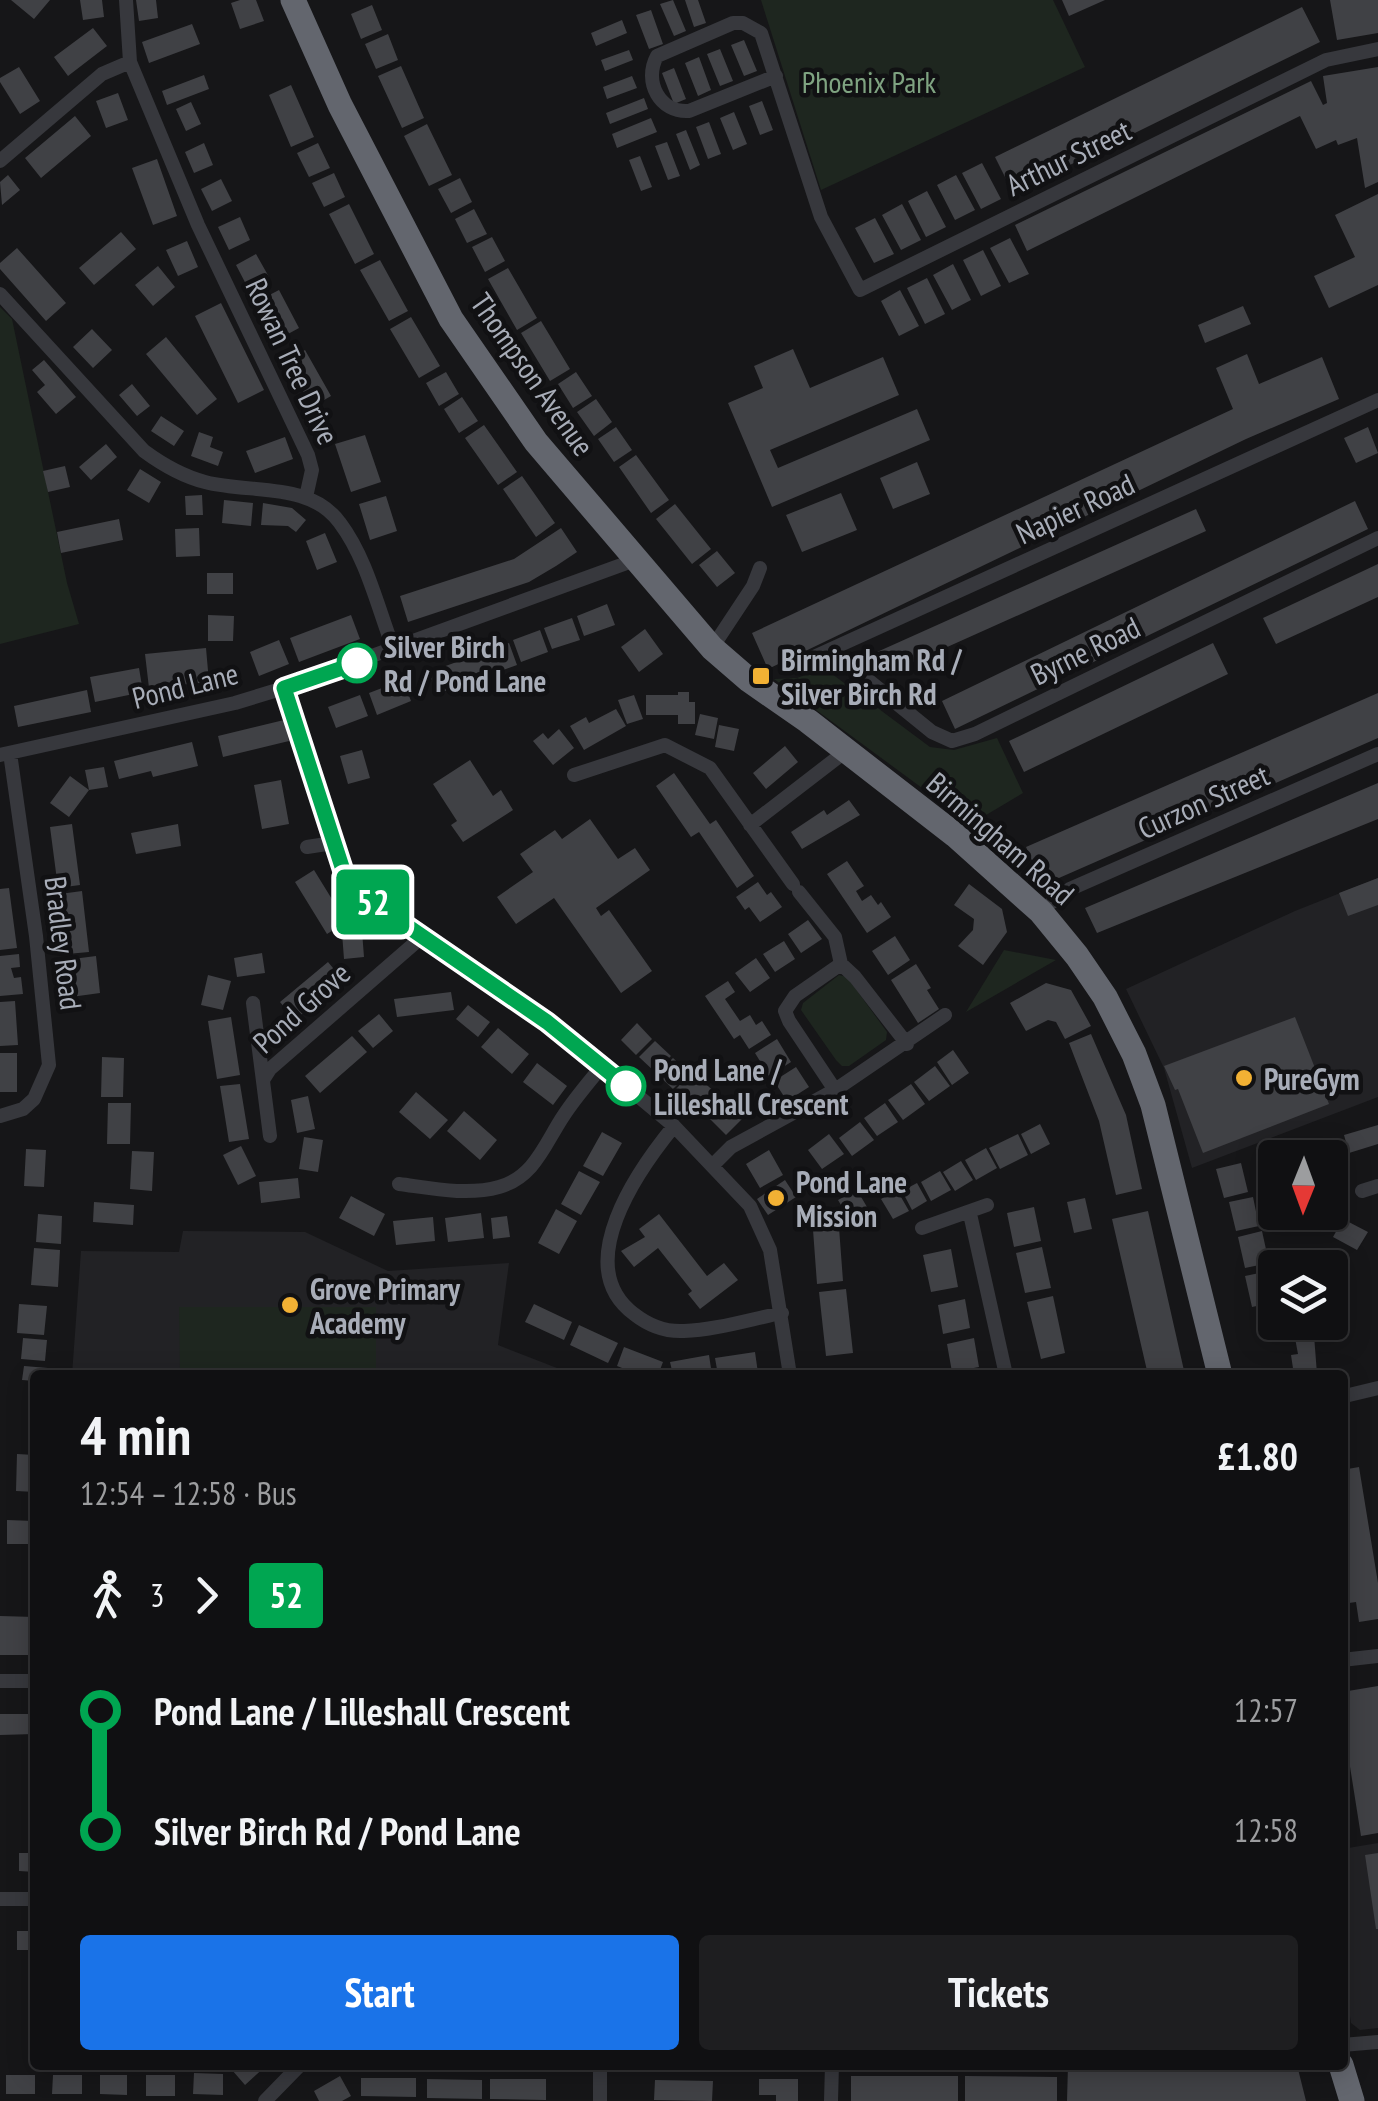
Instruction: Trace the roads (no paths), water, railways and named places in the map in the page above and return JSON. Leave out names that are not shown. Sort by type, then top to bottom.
[{"type":"highway","name":"Thompson Avenue","points":[[293,0],[347,120],[451,319],[536,442],[712,648],[808,722]]},
{"type":"highway","name":"Birmingham Road","points":[[808,722],[954,835],[1041,912],[1105,997],[1134,1054],[1153,1104],[1219,1370]]},
{"type":"highway","points":[[1331,2070],[1336,2101]]},
{"type":"highway","points":[[1342,2070],[1352,2101]]},
{"type":"street","name":"Rowan Tree Drive","points":[[126,0],[130,62],[198,226],[308,455],[312,470],[306,497]]},
{"type":"street","points":[[733,23],[742,23],[761,33],[776,76],[689,111],[677,112],[661,102],[652,78],[657,56],[733,23]]},
{"type":"street","name":"Arthur Street","points":[[776,76],[821,217],[860,290],[1326,60],[1378,49]]},
{"type":"street","points":[[0,161],[102,74],[130,62]]},
{"type":"street","points":[[0,294],[131,438],[166,467],[217,485],[306,497],[332,513],[347,534],[394,650]]},
{"type":"street","name":"Napier Road","points":[[794,666],[1378,400]]},
{"type":"street","name":"Byrne Road","points":[[830,650],[932,732],[952,741],[976,734],[1378,538]]},
{"type":"street","points":[[284,688],[635,560]]},
{"type":"street","points":[[712,648],[753,586],[760,568]]},
{"type":"street","name":"Pond Lane","points":[[5,754],[235,703],[284,688],[344,873],[359,893],[547,1022],[602,1066],[674,1126],[750,1206],[770,1250],[789,1370]]},
{"type":"street","points":[[574,775],[666,746],[710,768],[835,936],[841,964],[856,977],[907,1044]]},
{"type":"street","points":[[750,825],[846,751]]},
{"type":"street","name":"Bradley Road","points":[[0,1116],[34,1100],[49,1065],[36,936],[5,754]]},
{"type":"street","name":"Curzon Street","points":[[1052,902],[1070,889],[1378,754]]},
{"type":"street","points":[[307,846],[333,842]]},
{"type":"street","name":"Pond Grove","points":[[262,1080],[270,1068],[423,936]]},
{"type":"street","points":[[836,1090],[788,1022],[785,1011],[794,996],[841,964]]},
{"type":"street","name":"Pond Grove","points":[[253,1003],[270,1136]]},
{"type":"street","points":[[712,1165],[731,1147],[836,1090],[945,1015]]},
{"type":"street","points":[[399,1184],[476,1190],[500,1187],[526,1174],[563,1116],[602,1066]]},
{"type":"street","points":[[674,1126],[652,1154],[611,1233],[606,1264],[617,1296],[643,1321],[683,1332],[782,1313]]},
{"type":"street","points":[[1362,1191],[1378,1186]]},
{"type":"street","points":[[922,1228],[987,1205]]},
{"type":"street","points":[[970,1214],[1005,1370]]},
{"type":"street","points":[[1349,1395],[1378,1388]]},
{"type":"street","points":[[1348,1659],[1378,1656]]},
{"type":"street","points":[[0,1681],[30,1681]]},
{"type":"street","points":[[0,1899],[30,1899]]},
{"type":"street","points":[[1348,2044],[1378,2042]]},
{"type":"street","points":[[265,2101],[295,2070]]},
{"type":"street","points":[[600,2070],[600,2101]]},
{"type":"street","points":[[831,2101],[832,2070]]},
{"type":"place","name":"Silver Birch Rd / Pond Lane","points":[[357,663]]},
{"type":"place","name":"Birmingham Rd / Silver Birch Rd","points":[[761,676]]},
{"type":"place","name":"PureGym","points":[[1244,1078]]},
{"type":"place","name":"Pond Lane / Lilleshall Crescent","points":[[626,1086]]},
{"type":"place","name":"Pond Lane Mission","points":[[776,1198]]},
{"type":"place","name":"Grove Primary Academy","points":[[290,1305]]},
{"type":"park label","name":"Phoenix Park","points":[[869,81]]}]
